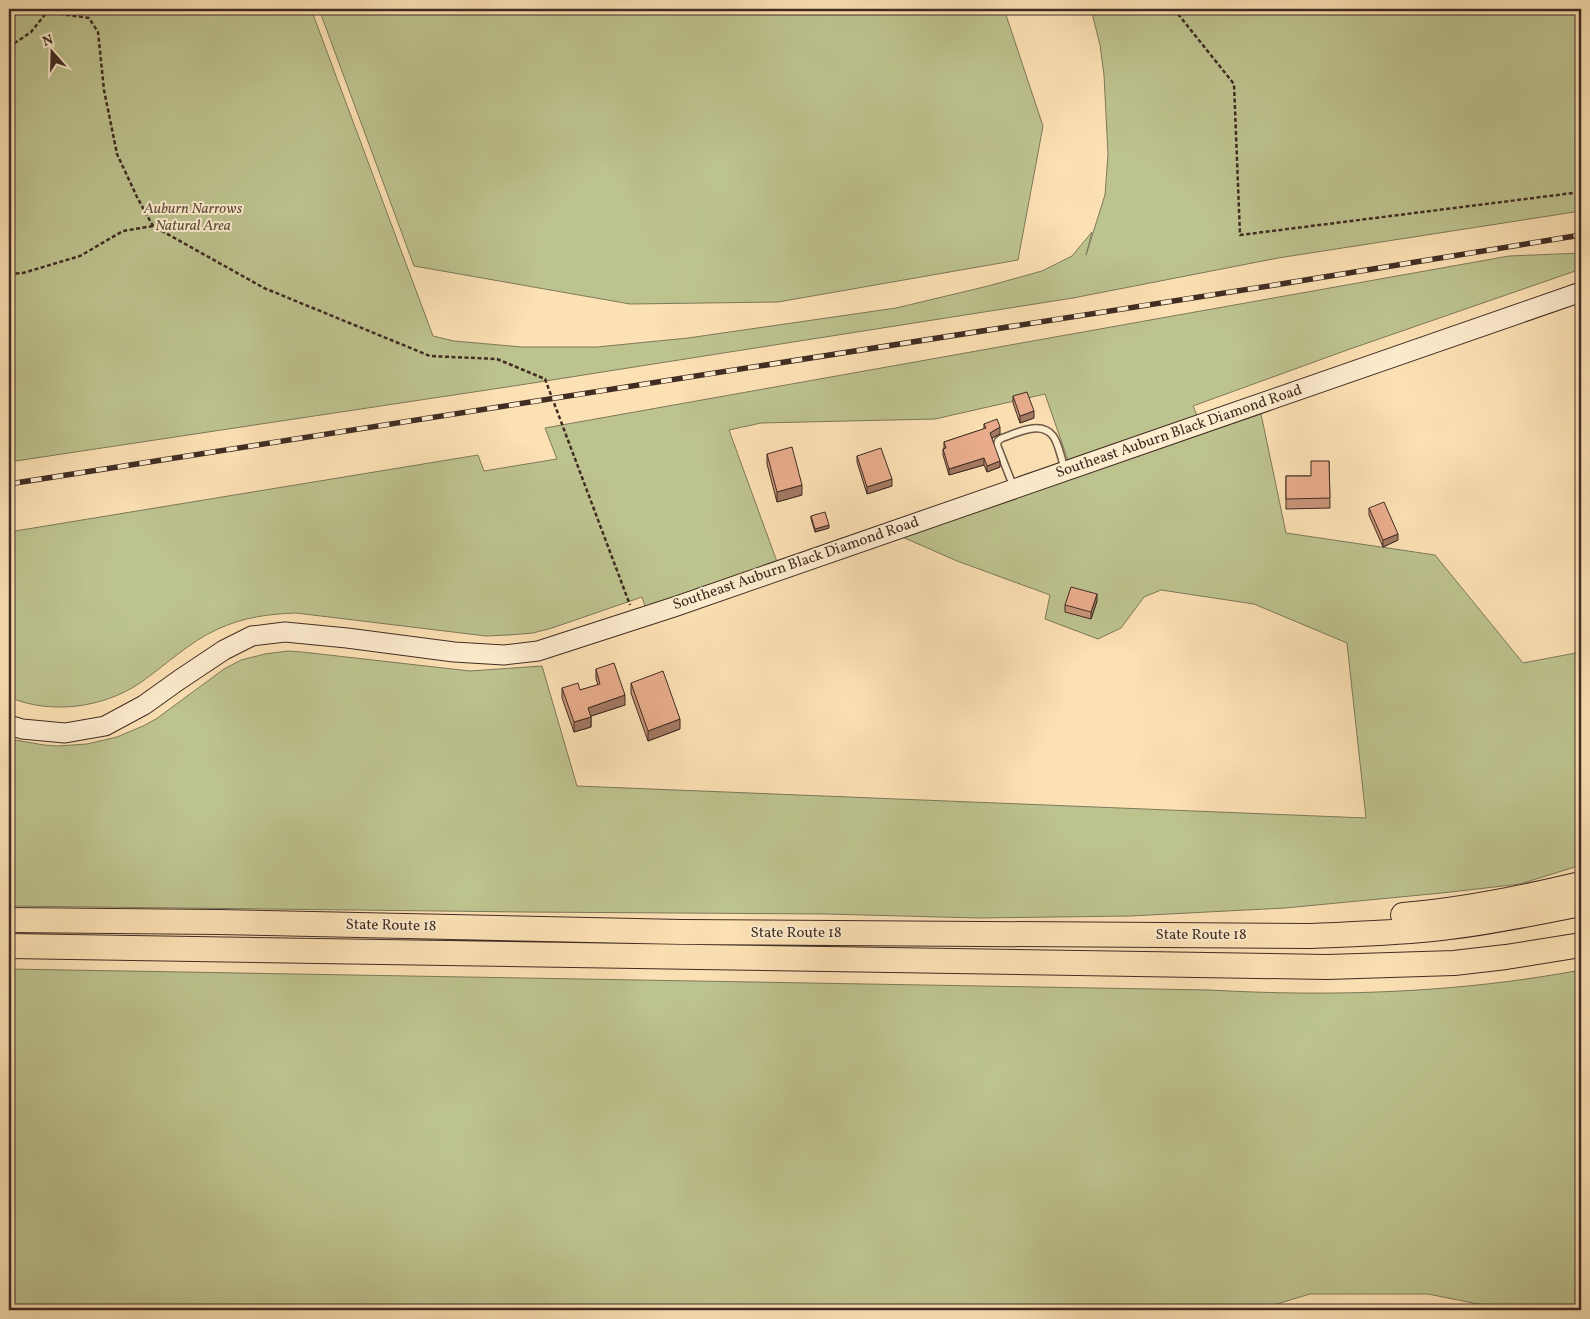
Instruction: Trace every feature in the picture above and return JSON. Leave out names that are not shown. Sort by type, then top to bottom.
[{"type":"highway","points":[[1255,936],[1361,918],[1460,909],[1537,895],[1581,884]]},
{"type":"highway","name":"State Route 18","points":[[9,920],[218,922],[682,932],[1255,936],[1370,934],[1442,928],[1493,921],[1581,904]]},
{"type":"highway","name":"State Route 18","points":[[9,946],[1328,967],[1454,963],[1581,945]]},
{"type":"main road","name":"Southeast Auburn Black Diamond Road","points":[[9,725],[22,729],[65,733],[105,726],[144,705],[224,650],[252,636],[285,632],[504,656],[538,651],[1014,489],[1581,292]]},
{"type":"lane","points":[[1014,489],[998,445],[998,441],[1002,438],[1032,428],[1046,429],[1053,436],[1066,471]]},
{"type":"path","points":[[9,18],[17,9]]},
{"type":"path","points":[[1174,9],[1234,84],[1240,235],[1581,192]]},
{"type":"path","points":[[9,47],[31,32],[47,12],[89,18],[98,32],[104,90],[117,154],[153,226],[264,288],[430,356],[497,358],[545,379],[636,619]]},
{"type":"path","points":[[9,274],[23,273],[80,256],[124,231],[153,226]]},
{"type":"green space","name":"Auburn Narrows Natural Area","points":[[9,9],[311,9],[433,336],[454,341],[522,347],[597,347],[688,338],[896,308],[988,286],[1042,271],[1072,256],[1092,232],[1086,255],[1105,195],[1108,154],[1104,75],[1100,45],[1091,9],[1581,9],[1581,211],[1278,258],[1073,298],[520,385],[9,462]]},
{"type":"green space","points":[[319,9],[1004,9],[1043,126],[1018,260],[778,302],[630,304],[414,266]]},
{"type":"green space","points":[[1581,253],[1581,269],[1193,406],[1201,424],[1071,469],[1045,394],[935,419],[761,423],[729,430],[780,570],[648,616],[642,597],[533,633],[486,636],[296,613],[266,615],[237,622],[207,634],[140,683],[110,698],[76,706],[59,707],[25,703],[9,697],[9,532],[478,455],[484,471],[557,459],[545,428],[1509,256]]},
{"type":"green space","points":[[1261,414],[1286,533],[1435,555],[1523,663],[1581,652],[1581,865],[1520,884],[1442,893],[1285,908],[1130,916],[978,918],[826,914],[9,906],[9,739],[58,746],[87,744],[117,737],[156,719],[224,669],[241,660],[288,651],[470,671],[542,666],[577,786],[1366,818],[1347,643],[1254,604],[1161,590],[1144,597],[1121,628],[1098,639],[1045,619],[1050,595],[957,561],[891,532]]},
{"type":"green space","points":[[9,969],[1303,993],[1349,993],[1442,988],[1489,984],[1581,970],[1581,1310],[1508,1310],[1428,1294],[1310,1294],[1257,1310],[9,1310]]},
{"type":"building","points":[[1027,392],[1034,411],[1020,416],[1013,396]]},
{"type":"building","points":[[997,419],[1000,427],[990,433],[1000,461],[987,466],[984,458],[949,469],[943,449],[946,448],[944,442],[986,428],[984,424]]},
{"type":"building","points":[[792,447],[802,485],[777,492],[767,454]]},
{"type":"building","points":[[881,448],[892,479],[867,487],[857,456]]},
{"type":"building","points":[[1311,461],[1329,461],[1330,498],[1286,499],[1286,476],[1311,476]]},
{"type":"building","points":[[1384,502],[1398,534],[1383,540],[1369,508]]},
{"type":"building","points":[[825,512],[829,525],[815,529],[811,516]]},
{"type":"building","points":[[1071,587],[1097,594],[1091,612],[1065,605]]},
{"type":"building","points":[[614,663],[625,695],[588,708],[591,717],[574,722],[562,688],[578,683],[580,690],[600,684],[596,669]]},
{"type":"building","points":[[663,671],[680,719],[648,731],[631,683]]},
{"type":"railway","points":[[9,484],[1581,235]]}]
